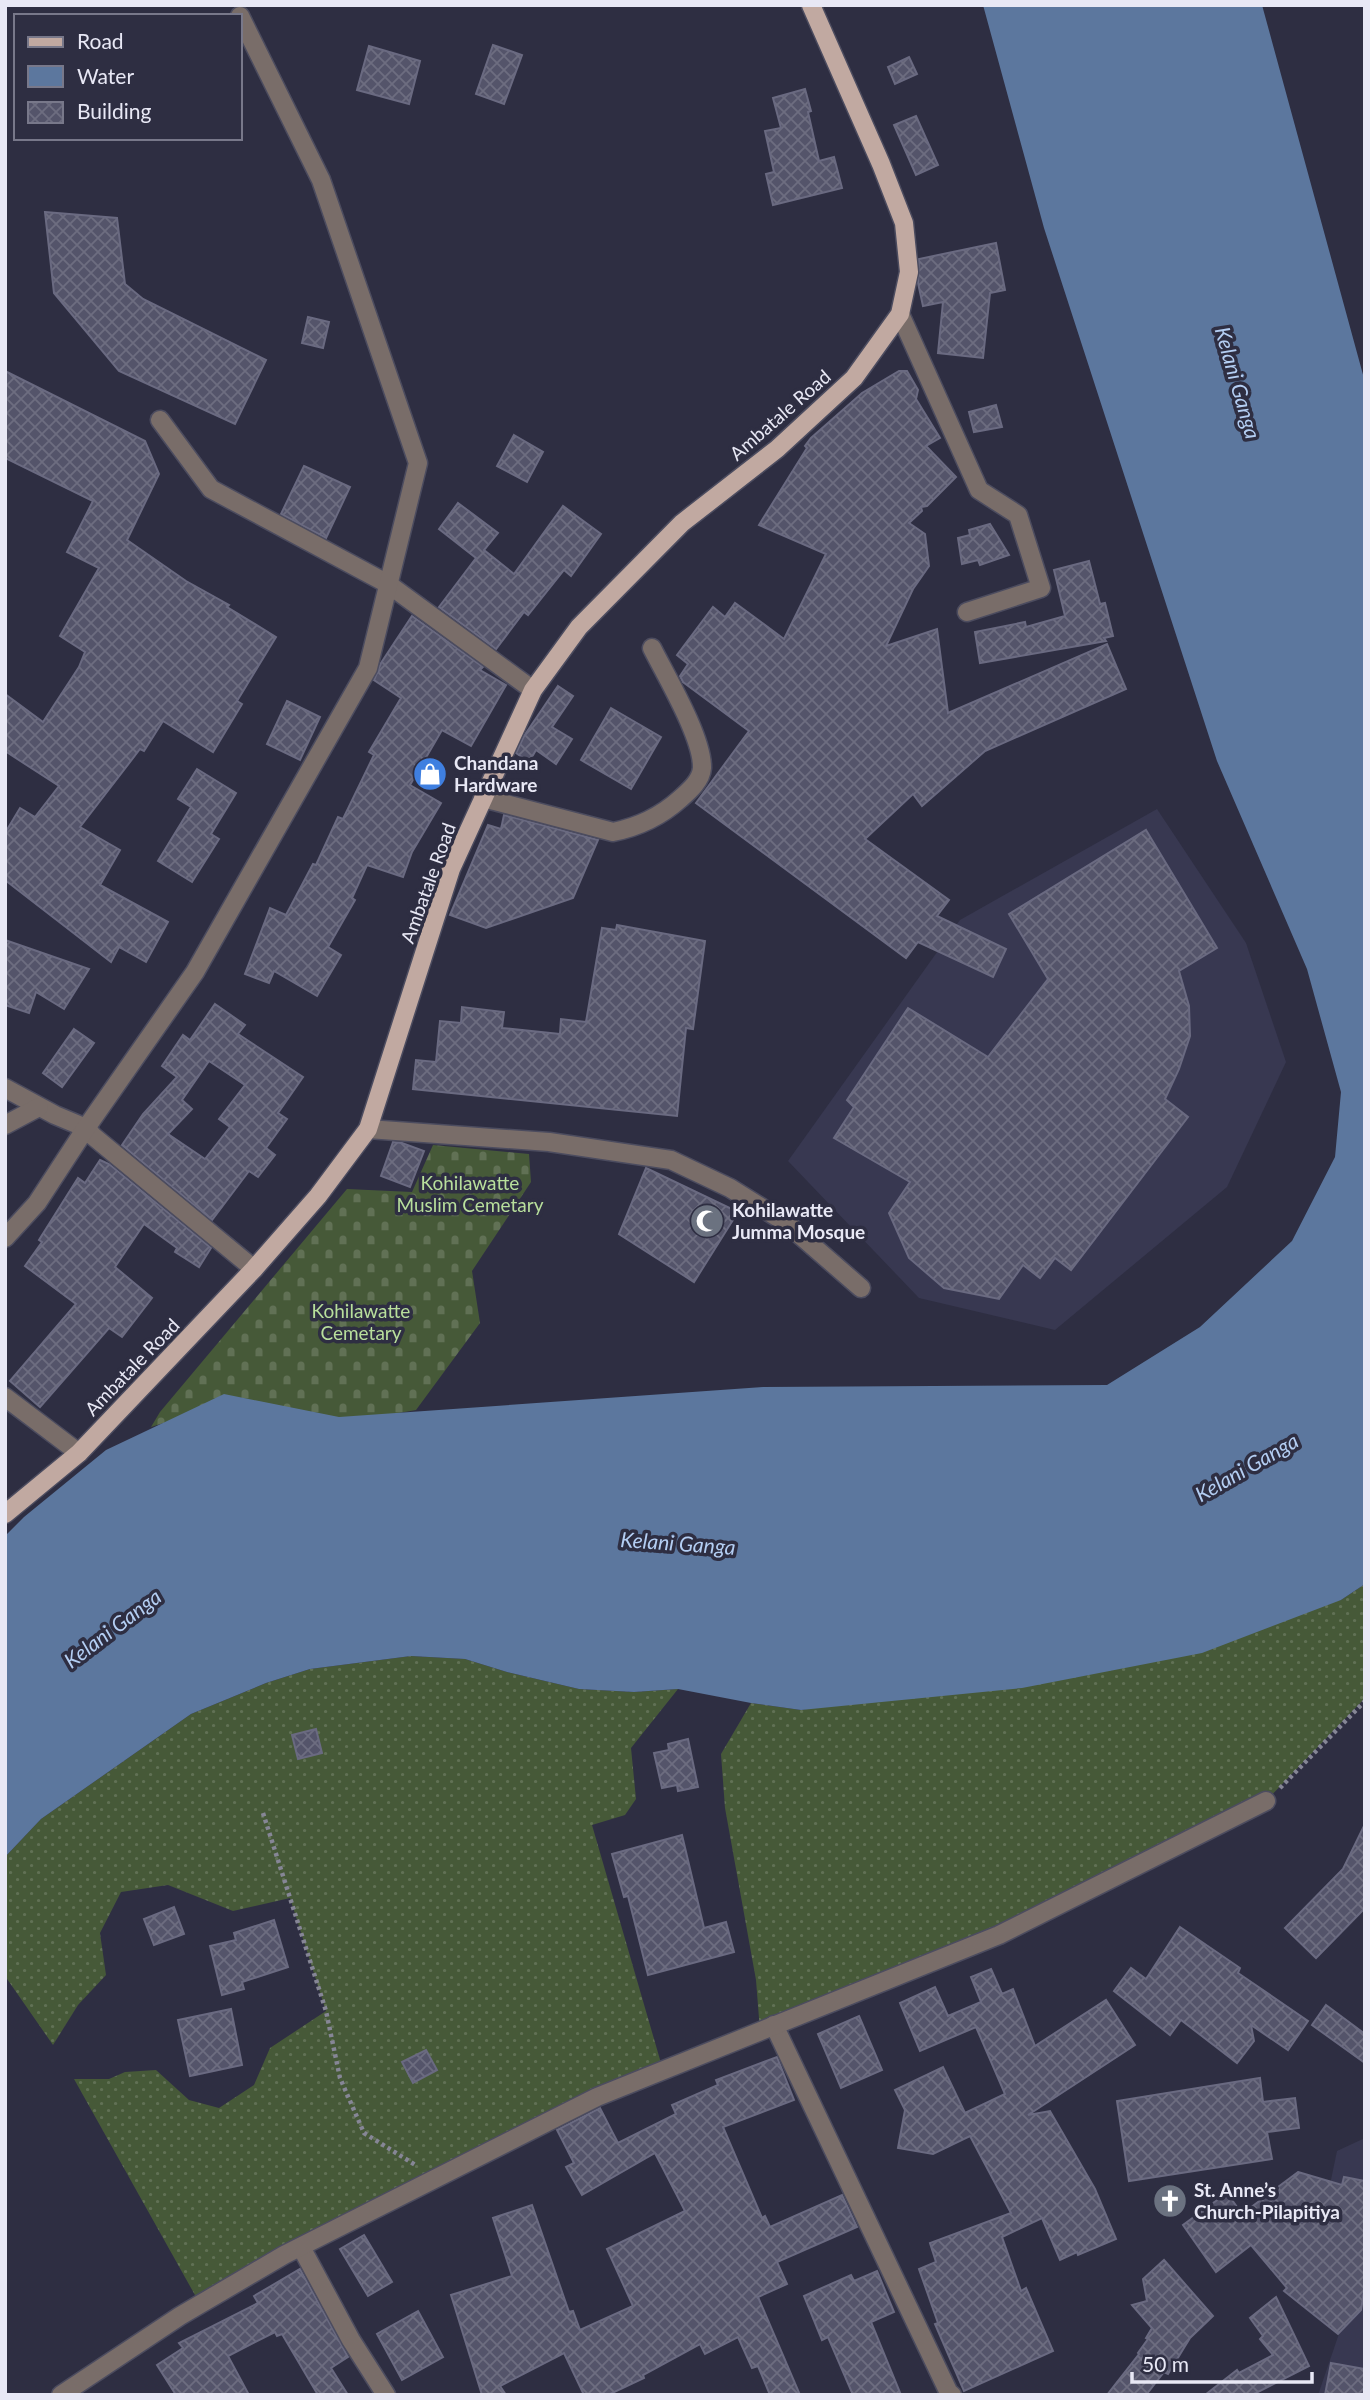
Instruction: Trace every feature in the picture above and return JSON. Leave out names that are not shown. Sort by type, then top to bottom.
[{"type":"main road","name":"Ambatale Road","points":[[5,1514],[79,1453],[254,1269],[318,1196],[368,1129],[451,869],[533,690],[579,627],[682,523],[777,449],[854,378],[900,314],[909,272],[904,223],[811,5]]},
{"type":"street","points":[[5,1238],[37,1203],[195,972],[368,668],[418,463],[321,180],[242,20]]},
{"type":"street","points":[[900,314],[979,490],[1018,515],[1041,588],[967,612]]},
{"type":"street","points":[[160,421],[211,489],[388,584],[533,690]]},
{"type":"street","points":[[483,798],[613,832],[629,829],[666,812],[694,786],[702,770],[697,740],[652,648]]},
{"type":"street","points":[[5,1088],[38,1107],[86,1128],[254,1269]]},
{"type":"street","points":[[5,1125],[38,1107]]},
{"type":"street","points":[[368,1129],[549,1142],[671,1160],[730,1188],[785,1222],[861,1288]]},
{"type":"street","points":[[5,1398],[79,1453]]},
{"type":"street","points":[[61,2395],[180,2316],[300,2247],[597,2096],[999,1935],[1266,1801]]},
{"type":"street","points":[[774,2025],[952,2395]]},
{"type":"street","points":[[300,2247],[351,2340],[386,2395]]},
{"type":"path","points":[[1266,1801],[1296,1774],[1365,1701]]},
{"type":"path","points":[[263,1813],[326,2011],[340,2078],[364,2133],[436,2177]]},
{"type":"shaded area","points":[[1157,809],[1246,943],[1286,1062],[1227,1187],[1055,1330],[919,1298],[788,1161],[960,920]]},
{"type":"shaded area","points":[[1365,2138],[1365,2395],[1318,2395],[1343,2322],[1315,2257],[1337,2151]]},
{"type":"green space","name":"Kohilawatte Cemetary","points":[[433,1145],[529,1154],[531,1182],[472,1271],[480,1323],[416,1410],[343,1423],[227,1403],[151,1427],[160,1412],[347,1189],[412,1192]]},
{"type":"green space","points":[[1365,1584],[1365,1698],[1266,1801],[999,1935],[760,2031],[756,1980],[725,1808],[721,1754],[751,1703],[801,1710],[1341,1600]]},
{"type":"green space","points":[[411,1656],[465,1659],[579,1689],[634,1692],[678,1689],[631,1748],[636,1799],[625,1815],[592,1825],[663,2070],[200,2304],[74,2079],[109,2079],[125,2072],[156,2070],[189,2100],[219,2108],[254,2085],[270,2048],[326,2011],[290,1898],[233,1911],[168,1885],[121,1892],[100,1933],[106,1975],[78,2005],[53,2045],[5,1976],[5,1857],[41,1819],[191,1714],[266,1683],[310,1669]]},
{"type":"water","name":"Kelani Ganga","points":[[983,5],[1262,5],[1365,382],[1365,1584],[1341,1600],[1202,1653],[1022,1688],[801,1710],[678,1689],[634,1692],[579,1689],[465,1659],[411,1656],[310,1669],[266,1683],[191,1714],[41,1819],[5,1857],[5,1536],[24,1517],[106,1450],[224,1394],[339,1417],[763,1387],[1107,1385],[1200,1327],[1292,1241],[1335,1157],[1341,1092],[1307,969],[1217,761],[1044,228]]},
{"type":"building","points":[[493,45],[522,55],[504,104],[476,94]]},
{"type":"building","points":[[369,46],[420,61],[409,104],[357,90]]},
{"type":"building","points":[[909,57],[917,74],[895,84],[888,67]]},
{"type":"building","points":[[805,89],[819,161],[834,157],[842,188],[773,205],[766,174],[774,172],[765,131],[781,128],[773,98]]},
{"type":"building","points":[[916,116],[938,165],[916,175],[894,125]]},
{"type":"building","points":[[45,212],[117,218],[125,284],[143,299],[266,360],[235,424],[119,371],[54,293]]},
{"type":"building","points":[[996,243],[1005,290],[990,293],[983,358],[938,353],[943,302],[923,306],[918,283],[919,259]]},
{"type":"building","points":[[308,317],[329,322],[323,348],[302,343]]},
{"type":"building","points":[[5,371],[145,441],[159,474],[127,540],[186,581],[229,605],[227,607],[276,637],[237,701],[242,704],[213,752],[163,721],[144,751],[140,749],[80,827],[120,850],[100,885],[168,922],[146,962],[119,947],[111,962],[5,880],[5,833],[20,808],[35,817],[59,786],[5,751],[5,694],[43,722],[79,667],[85,652],[60,636],[99,568],[67,552],[93,501],[5,458]]},
{"type":"building","points":[[899,371],[907,371],[918,390],[916,399],[940,438],[926,446],[956,477],[927,506],[921,507],[922,511],[909,523],[925,534],[929,566],[913,589],[886,646],[937,629],[948,713],[1107,644],[1126,689],[985,751],[922,806],[913,794],[865,839],[949,900],[937,916],[1006,949],[993,977],[918,942],[906,958],[696,803],[749,731],[683,682],[680,676],[688,664],[677,655],[713,607],[725,617],[735,603],[784,639],[826,554],[759,525],[811,438],[862,393]]},
{"type":"building","points":[[996,405],[1002,427],[974,432],[969,412]]},
{"type":"building","points":[[514,435],[543,452],[527,482],[497,466]]},
{"type":"building","points":[[304,466],[350,487],[326,538],[281,514]]},
{"type":"building","points":[[458,503],[498,533],[484,550],[514,574],[563,506],[601,534],[571,576],[564,570],[528,615],[524,612],[496,649],[439,607],[476,558],[439,529]]},
{"type":"building","points":[[990,524],[1009,555],[980,565],[978,560],[962,564],[958,538],[970,535],[969,530]]},
{"type":"building","points":[[1089,561],[1100,604],[1105,603],[1113,636],[1104,638],[1106,641],[980,663],[975,632],[1025,622],[1026,627],[1065,616],[1054,570]]},
{"type":"building","points":[[412,616],[483,667],[480,670],[506,685],[471,746],[442,730],[410,785],[441,803],[412,852],[403,877],[367,865],[352,898],[355,900],[328,947],[341,955],[317,996],[274,971],[269,983],[245,974],[270,908],[286,915],[313,864],[316,865],[338,817],[343,819],[374,755],[369,752],[401,698],[374,680],[381,663]]},
{"type":"building","points":[[558,686],[573,696],[552,727],[572,739],[556,764],[536,750],[529,762],[516,753],[524,736]]},
{"type":"building","points":[[287,701],[320,717],[300,760],[267,744]]},
{"type":"building","points":[[611,708],[661,737],[631,789],[581,760]]},
{"type":"building","points":[[197,769],[236,793],[211,834],[219,839],[192,882],[158,861],[191,807],[178,799]]},
{"type":"building","points":[[504,815],[598,840],[573,898],[486,928],[450,915],[488,825],[501,829]]},
{"type":"building","points":[[1146,830],[1217,948],[1179,971],[1189,1006],[1190,1036],[1165,1099],[1188,1117],[1071,1270],[1055,1258],[1040,1278],[1023,1265],[999,1299],[944,1288],[909,1258],[889,1213],[910,1182],[834,1138],[854,1107],[847,1100],[908,1008],[988,1057],[1048,979],[1009,914]]},
{"type":"building","points":[[617,925],[705,941],[693,1029],[686,1028],[677,1116],[413,1089],[416,1060],[436,1062],[440,1021],[461,1023],[462,1007],[504,1012],[502,1028],[560,1034],[561,1019],[586,1022],[602,928],[616,930]]},
{"type":"building","points":[[5,940],[89,969],[64,1009],[36,992],[29,1013],[5,1005]]},
{"type":"building","points":[[215,1004],[245,1025],[238,1034],[303,1077],[278,1113],[287,1119],[266,1148],[275,1155],[258,1177],[249,1171],[212,1220],[122,1145],[143,1114],[177,1077],[162,1066],[183,1035],[190,1040]],"holes":[[[209,1061],[245,1085],[219,1119],[230,1127],[205,1159],[168,1134],[192,1109],[182,1100]]]},
{"type":"building","points":[[74,1029],[94,1043],[62,1087],[43,1073]]},
{"type":"building","points":[[393,1142],[424,1151],[410,1187],[381,1176]]},
{"type":"building","points":[[100,1160],[109,1164],[211,1248],[199,1267],[175,1252],[177,1248],[144,1224],[115,1267],[152,1298],[122,1337],[109,1328],[40,1407],[10,1381],[76,1304],[25,1266],[42,1242],[39,1240],[78,1178],[85,1183]]},
{"type":"building","points":[[646,1168],[738,1212],[694,1282],[619,1234]]},
{"type":"building","points":[[316,1729],[322,1753],[298,1759],[292,1735]]},
{"type":"building","points":[[688,1739],[698,1787],[678,1791],[677,1785],[662,1788],[654,1753],[669,1750],[668,1744]]},
{"type":"building","points":[[1365,1824],[1365,1908],[1316,1958],[1285,1928],[1343,1869]]},
{"type":"building","points":[[682,1835],[704,1928],[726,1922],[734,1952],[648,1975],[628,1896],[624,1897],[612,1854]]},
{"type":"building","points":[[174,1907],[184,1934],[154,1945],[144,1919]]},
{"type":"building","points":[[274,1920],[288,1967],[242,1982],[244,1989],[222,1995],[210,1946],[236,1940],[234,1933]]},
{"type":"building","points":[[1180,1927],[1240,1968],[1238,1973],[1308,2021],[1288,2050],[1251,2025],[1254,2041],[1237,2063],[1181,2020],[1170,2035],[1114,1991],[1131,1968],[1146,1979]]},
{"type":"building","points":[[991,1969],[1002,1994],[1013,1989],[1035,2046],[1106,2000],[1135,2045],[1028,2115],[1050,2111],[1095,2189],[1116,2239],[1060,2260],[1042,2218],[1002,2237],[1021,2291],[1026,2288],[1053,2351],[964,2391],[935,2324],[938,2323],[919,2269],[936,2262],[930,2243],[1011,2213],[970,2136],[933,2154],[898,2148],[905,2110],[895,2090],[943,2067],[965,2113],[1005,2094],[976,2027],[920,2051],[900,2003],[935,1987],[948,2016],[981,2002],[971,1977]]},
{"type":"building","points":[[1326,2005],[1365,2034],[1365,2063],[1312,2025]]},
{"type":"building","points":[[231,2009],[242,2065],[190,2076],[178,2020]]},
{"type":"building","points":[[859,2016],[882,2070],[841,2088],[818,2034]]},
{"type":"building","points":[[426,2050],[437,2070],[413,2083],[402,2062]]},
{"type":"building","points":[[777,2057],[794,2100],[723,2127],[762,2218],[765,2216],[770,2227],[842,2195],[857,2227],[777,2262],[787,2284],[758,2297],[800,2395],[770,2395],[758,2366],[752,2368],[738,2337],[705,2354],[700,2344],[643,2375],[644,2378],[608,2395],[584,2395],[564,2353],[500,2386],[506,2395],[482,2395],[451,2295],[512,2276],[493,2218],[532,2205],[569,2312],[573,2311],[580,2330],[633,2306],[607,2249],[685,2211],[655,2153],[582,2195],[566,2167],[574,2163],[557,2130],[600,2108],[618,2143],[676,2114],[672,2105],[718,2085],[716,2080]]},
{"type":"building","points":[[1260,2078],[1263,2102],[1295,2098],[1299,2128],[1267,2132],[1272,2159],[1129,2181],[1117,2101]]},
{"type":"building","points":[[1298,2172],[1342,2185],[1344,2177],[1365,2181],[1365,2286],[1361,2310],[1338,2334],[1284,2291],[1287,2288],[1251,2245],[1216,2272],[1183,2225],[1227,2193],[1242,2214]]},
{"type":"building","points":[[364,2235],[392,2282],[368,2296],[340,2249]]},
{"type":"building","points":[[1164,2260],[1213,2316],[1190,2338],[1168,2374],[1164,2372],[1146,2395],[1107,2395],[1148,2339],[1146,2338],[1152,2328],[1132,2305],[1147,2301],[1143,2279]]},
{"type":"building","points":[[300,2269],[348,2357],[331,2368],[348,2395],[318,2395],[282,2334],[277,2336],[275,2332],[228,2356],[249,2395],[176,2395],[157,2365],[183,2348],[179,2343],[258,2303],[254,2296]]},
{"type":"building","points":[[877,2271],[894,2312],[871,2322],[901,2395],[853,2395],[828,2337],[822,2340],[804,2296],[851,2275],[854,2281]]},
{"type":"building","points":[[1276,2297],[1309,2366],[1252,2395],[1205,2395],[1237,2370],[1239,2373],[1273,2355],[1260,2339],[1263,2336],[1250,2318]]},
{"type":"building","points":[[418,2311],[443,2357],[402,2380],[377,2334]]},
{"type":"building","points":[[1331,2363],[1365,2369],[1365,2395],[1325,2395]]},
{"type":"place","name":"Chandana Hardware","points":[[430,774]]},
{"type":"place","name":"Kohilawatte Jumma Mosque","points":[[707,1221]]},
{"type":"place","name":"St. Anne’s Church-Pilapitiya","points":[[1170,2201]]},
{"type":"park label","name":"Kohilawatte Muslim Cemetary","points":[[470,1194]]}]
